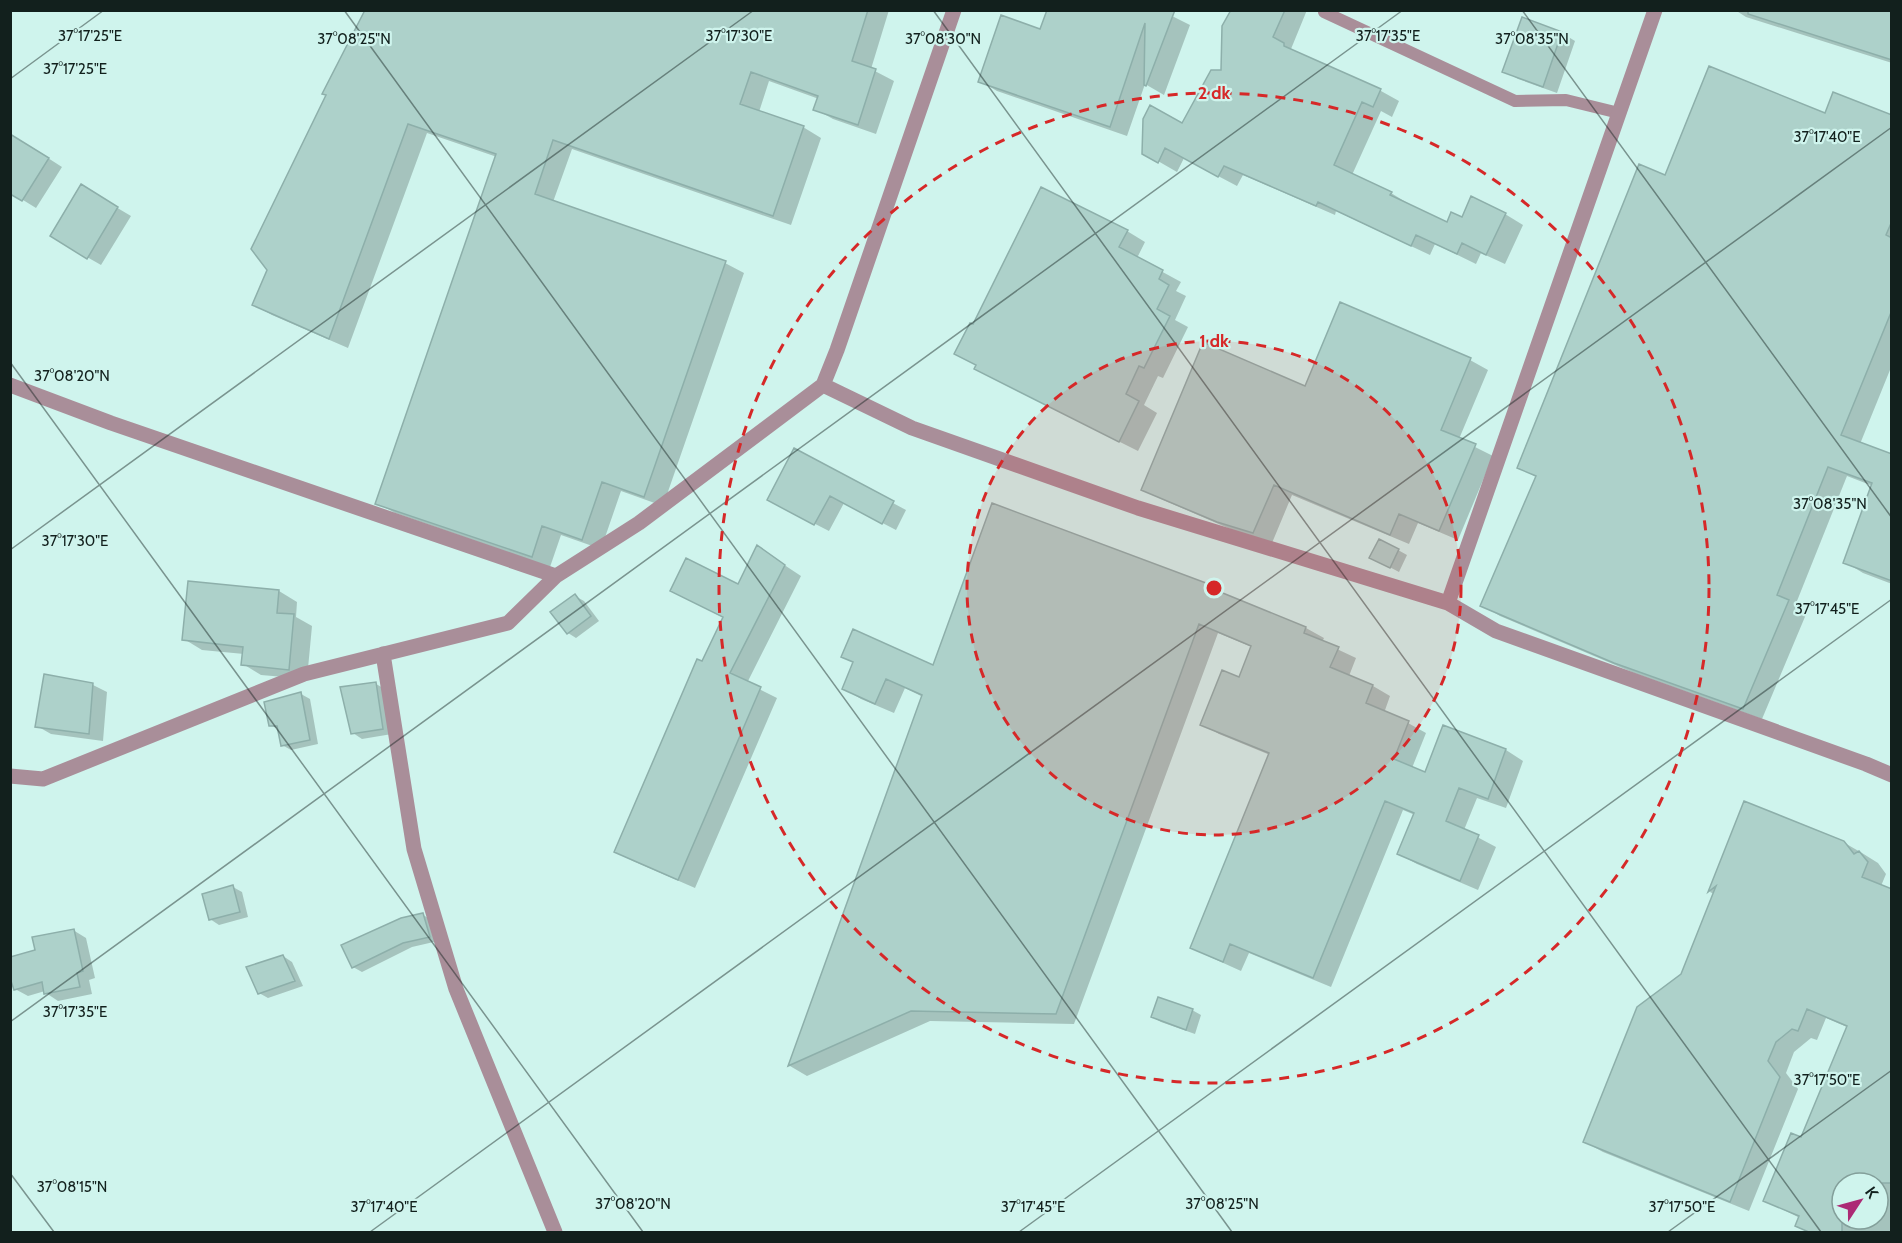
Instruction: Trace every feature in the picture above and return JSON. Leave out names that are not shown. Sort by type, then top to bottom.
[{"type":"street","points":[[10,776],[43,779],[304,674],[507,623],[556,576],[639,523],[823,385],[954,10]]},
{"type":"street","points":[[1448,603],[1655,10]]},
{"type":"street","points":[[10,385],[111,423],[556,576]]},
{"type":"street","points":[[823,385],[912,428],[1127,504],[1448,603],[1496,631],[1892,775]]},
{"type":"street","points":[[383,654],[414,849],[456,989],[555,1233]]},
{"type":"lane","points":[[1324,12],[1515,101],[1566,100],[1619,113]]},
{"type":"building","points":[[365,10],[868,10],[852,61],[876,69],[858,125],[813,110],[818,96],[751,72],[740,104],[804,126],[773,216],[553,140],[535,194],[726,261],[644,497],[602,482],[582,540],[542,526],[532,557],[375,504],[496,154],[408,124],[329,339],[252,305],[267,270],[251,249],[326,95],[322,94]]},
{"type":"building","points":[[1047,10],[1175,10],[1146,86],[1144,85],[1145,23],[1110,127],[978,82],[1001,15],[1040,29]]},
{"type":"building","points":[[1231,10],[1285,10],[1273,37],[1284,43],[1284,46],[1381,89],[1373,107],[1362,102],[1334,165],[1392,192],[1390,195],[1447,222],[1451,212],[1462,217],[1471,196],[1506,213],[1486,255],[1462,243],[1457,254],[1416,235],[1411,246],[1318,202],[1316,206],[1224,166],[1218,177],[1165,148],[1158,163],[1142,154],[1143,119],[1150,105],[1182,123],[1211,70],[1221,70],[1222,26]]},
{"type":"building","points":[[1748,10],[1892,10],[1892,60],[1748,14]]},
{"type":"building","points":[[1522,17],[1562,32],[1543,87],[1502,72]]},
{"type":"building","points":[[1709,66],[1825,113],[1833,92],[1892,115],[1892,221],[1886,235],[1892,238],[1892,310],[1841,435],[1892,454],[1892,581],[1843,563],[1872,483],[1828,467],[1777,595],[1789,600],[1743,709],[1614,663],[1480,606],[1536,476],[1517,468],[1639,164],[1665,175]]},
{"type":"building","points":[[10,134],[49,158],[22,201],[10,194]]},
{"type":"building","points":[[81,184],[118,207],[87,259],[50,236]]},
{"type":"building","points":[[1041,187],[1128,230],[1119,247],[1163,270],[1159,279],[1169,285],[1157,309],[1170,316],[1144,368],[1139,366],[1126,394],[1139,401],[1119,442],[974,369],[976,365],[954,354],[970,323],[973,324]]},
{"type":"building","points":[[1340,302],[1471,358],[1441,430],[1476,444],[1439,531],[1399,514],[1390,535],[1274,485],[1253,533],[1217,522],[1141,490],[1203,342],[1305,386]]},
{"type":"building","points":[[794,448],[894,501],[882,524],[830,496],[814,525],[767,500]]},
{"type":"building","points":[[992,503],[1214,586],[1213,589],[1306,627],[1304,633],[1339,647],[1330,667],[1373,685],[1366,703],[1409,721],[1394,759],[1425,772],[1443,725],[1506,749],[1488,799],[1459,788],[1446,821],[1479,835],[1460,881],[1397,854],[1414,813],[1385,801],[1313,978],[1230,944],[1223,962],[1190,948],[1269,753],[1200,725],[1222,670],[1239,677],[1251,646],[1199,624],[1056,1014],[911,1011],[788,1066],[922,695],[886,679],[875,704],[842,689],[853,662],[841,657],[853,629],[933,665]]},
{"type":"building","points":[[1379,539],[1399,549],[1390,568],[1369,558]]},
{"type":"building","points":[[757,545],[785,565],[730,673],[761,687],[678,880],[614,852],[697,659],[702,661],[723,617],[670,591],[686,558],[738,584]]},
{"type":"building","points":[[188,581],[279,590],[277,613],[294,614],[289,670],[241,665],[243,647],[182,640]]},
{"type":"building","points":[[575,594],[591,616],[567,634],[550,612]]},
{"type":"building","points":[[44,674],[93,683],[89,734],[35,727]]},
{"type":"building","points":[[376,682],[383,729],[351,734],[340,687]]},
{"type":"building","points":[[301,692],[310,740],[281,746],[277,726],[269,726],[264,702]]},
{"type":"building","points":[[1744,801],[1844,841],[1854,854],[1859,851],[1868,862],[1862,877],[1892,889],[1892,1183],[1890,1183],[1890,1171],[1830,1171],[1830,1231],[1842,1231],[1842,1233],[1811,1233],[1795,1226],[1799,1216],[1763,1201],[1791,1133],[1801,1137],[1847,1026],[1807,1009],[1798,1031],[1792,1029],[1776,1042],[1768,1061],[1780,1077],[1730,1202],[1583,1142],[1637,1007],[1681,974],[1716,886],[1708,892]]},
{"type":"building","points":[[233,885],[240,912],[209,920],[202,894]]},
{"type":"building","points":[[423,913],[430,937],[403,943],[352,968],[341,945],[401,918]]},
{"type":"building","points":[[74,929],[83,971],[77,973],[80,987],[44,994],[42,982],[14,990],[10,978],[10,957],[35,950],[32,937]]},
{"type":"building","points":[[283,955],[295,981],[258,994],[246,967]]},
{"type":"building","points":[[1158,997],[1193,1009],[1186,1030],[1151,1017]]}]
